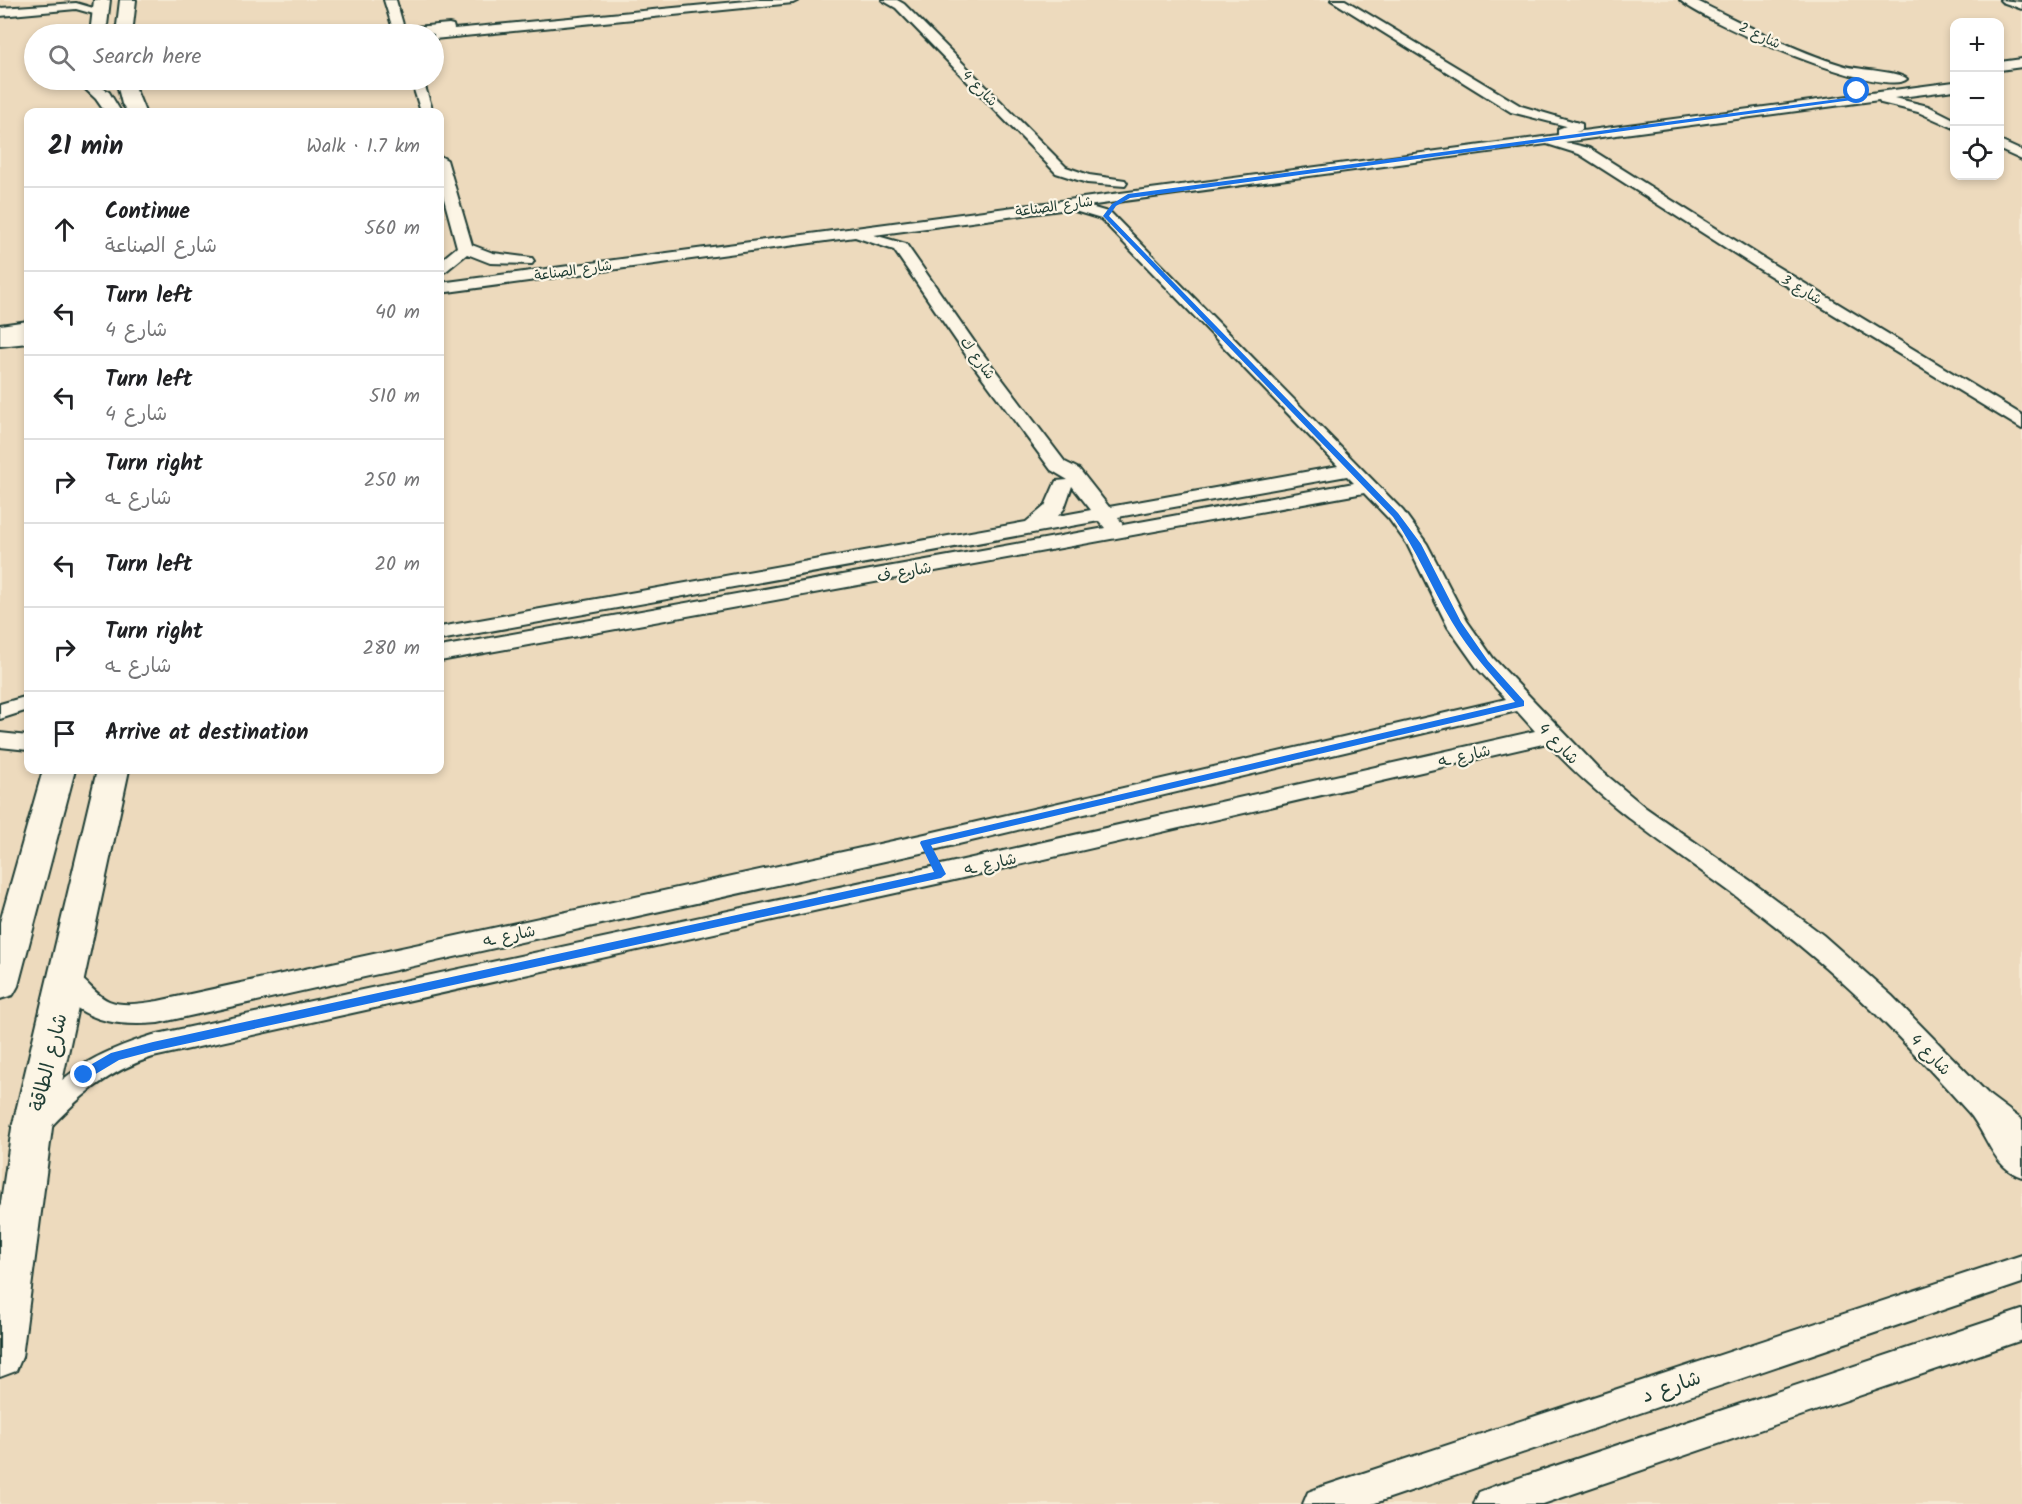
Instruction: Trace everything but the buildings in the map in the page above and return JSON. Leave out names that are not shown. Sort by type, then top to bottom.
[{"type":"main road","points":[[125,24],[128,0]]},
{"type":"main road","points":[[99,24],[102,6]]},
{"type":"main road","points":[[92,90],[95,108]]},
{"type":"main road","points":[[97,90],[110,108]]},
{"type":"main road","points":[[127,90],[134,108]]},
{"type":"main road","points":[[0,339],[24,333]]},
{"type":"main road","points":[[0,987],[58,774]]},
{"type":"main road","name":"شارع الطاقة","points":[[0,1357],[32,1128],[112,774]]},
{"type":"street","points":[[0,7],[73,0]]},
{"type":"street","points":[[390,0],[403,24]]},
{"type":"street","points":[[676,9],[741,0]]},
{"type":"street","points":[[444,34],[676,9],[793,0]]},
{"type":"street","points":[[1337,0],[1516,109],[1570,123],[1577,129],[1422,151],[1401,160]]},
{"type":"street","name":"شارع 2","points":[[1686,0],[1834,68],[1858,75],[1901,79]]},
{"type":"street","points":[[2006,0],[2022,6]]},
{"type":"street","name":"شارع 4","points":[[896,2],[1059,176],[1087,179],[1124,189]]},
{"type":"street","points":[[0,12],[102,6]]},
{"type":"street","points":[[2004,66],[2022,63]]},
{"type":"street","points":[[1834,68],[1843,77],[1841,82]]},
{"type":"street","name":"شارع الصناعة","points":[[444,287],[1060,205],[1124,189],[1570,123],[1950,74]]},
{"type":"street","points":[[1950,75],[1857,91],[1866,97],[1923,109],[1950,122]]},
{"type":"street","name":"شارع الصناعة","points":[[695,239],[1124,189],[1401,160],[1950,86]]},
{"type":"street","points":[[420,90],[425,108]]},
{"type":"street","points":[[1914,91],[1914,99],[1923,109]]},
{"type":"street","points":[[1516,109],[1519,115],[1517,126]]},
{"type":"street","points":[[1584,151],[1584,142],[1593,134]]},
{"type":"street","name":"شارع 3","points":[[1535,142],[1584,151],[1765,266],[2022,423]]},
{"type":"street","points":[[2004,147],[2022,156]]},
{"type":"street","points":[[444,174],[465,248]]},
{"type":"street","points":[[1106,216],[1124,189]]},
{"type":"street","name":"شارع 4","points":[[1060,205],[1086,209],[1106,216],[1396,515],[1417,544],[1456,622],[1485,663],[1550,735],[1590,775],[1637,813],[1743,888],[1813,942],[1882,1003],[1979,1104],[2022,1136]]},
{"type":"street","points":[[836,234],[872,237],[900,247],[902,239],[909,232],[935,222]]},
{"type":"street","name":"شارع ك","points":[[900,247],[974,354],[1102,525]]},
{"type":"street","points":[[465,248],[490,258],[526,261]]},
{"type":"street","points":[[444,265],[465,248]]},
{"type":"street","name":"شارع الصناعة","points":[[444,272],[571,255]]},
{"type":"street","points":[[0,330],[24,332]]},
{"type":"street","points":[[0,346],[24,334]]},
{"type":"street","name":"شارع ف","points":[[444,653],[668,604],[1030,530],[1102,525],[1167,504],[1352,469]]},
{"type":"street","points":[[1030,530],[1054,509],[1066,478],[1118,498],[1167,504]]},
{"type":"street","name":"شارع ف","points":[[444,633],[668,604],[1102,525],[1367,487]]},
{"type":"street","points":[[0,712],[24,704]]},
{"type":"street","name":"شارع ـه","points":[[67,981],[82,999],[100,1011],[125,1016],[158,1012],[925,843],[1521,704]]},
{"type":"street","name":"شارع ـه","points":[[32,1128],[84,1075],[116,1056],[134,1051],[941,874],[1550,735]]},
{"type":"street","points":[[0,740],[24,743]]},
{"type":"street","points":[[925,843],[941,874]]},
{"type":"street","name":"شارع 4","points":[[1979,1104],[2005,1146],[2022,1165]]},
{"type":"street","name":"شارع د","points":[[1321,1504],[2022,1269]]},
{"type":"street","points":[[1492,1504],[2022,1325]]},
{"type":"shaded area","points":[[0,0],[2022,0],[2022,1504],[0,1504]]},
{"type":"route","points":[[84,1075],[116,1056],[153,1046],[941,874],[925,843],[1521,704],[1485,663],[1456,622],[1417,544],[1396,515],[1106,216],[1114,205],[1128,196],[1866,97],[1857,91]]}]
